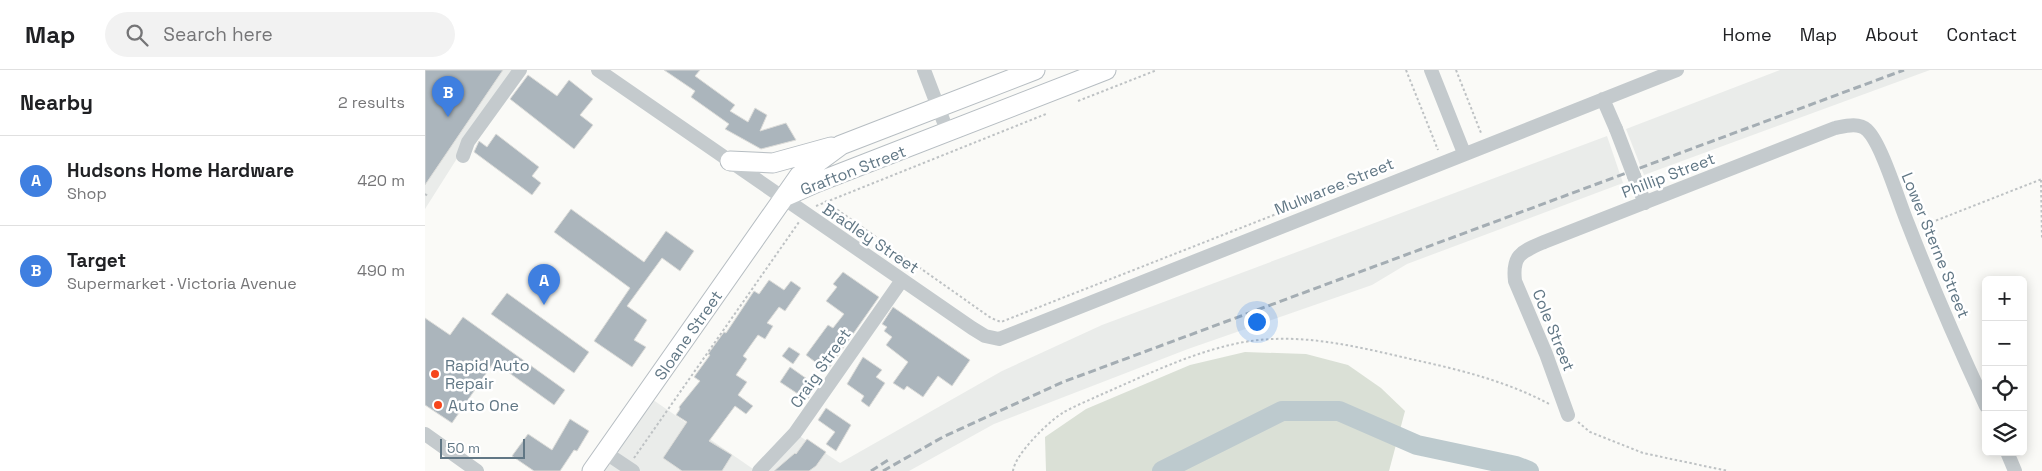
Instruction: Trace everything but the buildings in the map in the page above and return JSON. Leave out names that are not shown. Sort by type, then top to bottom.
[{"type":"street","points":[[463,156],[468,142],[521,70]]},
{"type":"street","name":"Bradley Street","points":[[598,70],[784,198],[804,214],[985,336],[999,339],[1005,336]]},
{"type":"street","points":[[924,70],[949,133]]},
{"type":"street","name":"Grafton Street","points":[[784,198],[799,176],[841,145],[1035,70]]},
{"type":"street","name":"Grafton Street","points":[[784,198],[818,182],[949,133],[1106,70]]},
{"type":"street","points":[[1431,70],[1462,148]]},
{"type":"street","name":"Mulwaree Street","points":[[1005,336],[1462,148],[1603,99],[1677,70]]},
{"type":"street","points":[[1603,99],[1645,203]]},
{"type":"street","name":"Lower Sterne Street","points":[[1835,128],[1859,125],[1867,129],[1879,148],[1910,230],[1982,397]]},
{"type":"street","name":"Phillip Street","points":[[1517,257],[1526,250],[1543,242],[1835,128]]},
{"type":"street","points":[[730,161],[773,163],[841,145]]},
{"type":"street","name":"Sloane Street","points":[[592,471],[784,198]]},
{"type":"street","name":"Cole Street","points":[[1517,257],[1514,269],[1515,282],[1546,354],[1568,415]]},
{"type":"street","name":"Craig Street","points":[[759,471],[795,433],[902,280]]},
{"type":"street","points":[[425,434],[477,471]]},
{"type":"street","points":[[606,452],[632,467]]},
{"type":"street","points":[[2009,456],[2015,471]]},
{"type":"path","points":[[1078,101],[1157,70]]},
{"type":"path","points":[[1406,70],[1438,150],[1462,148],[1481,133],[1456,70]]},
{"type":"path","points":[[632,467],[804,214],[825,201],[1046,114]]},
{"type":"path","points":[[1910,230],[2041,179],[2042,240]]},
{"type":"path","points":[[825,201],[995,320],[1001,322],[1361,181]]},
{"type":"path","points":[[1013,471],[1017,458],[1034,439],[1054,420],[1078,404],[1176,363],[1224,346],[1256,340],[1321,340],[1344,343],[1445,366],[1510,387],[1547,403],[1568,415],[1590,432],[1634,450],[1662,458],[1728,471]]},
{"type":"shaded area","points":[[425,70],[513,70],[425,209]]},
{"type":"shaded area","points":[[1780,70],[1930,70],[1644,175],[1626,129]]},
{"type":"shaded area","points":[[1607,136],[1623,183],[1407,264],[1372,285],[1188,349],[994,424],[909,471],[759,471],[795,433],[840,463],[1002,371],[1102,325]]},
{"type":"shaded area","points":[[1245,352],[1306,354],[1348,365],[1381,388],[1405,411],[1389,471],[1046,471],[1045,437],[1086,409],[1190,365]]},
{"type":"shaded area","points":[[646,395],[756,471],[592,471]]},
{"type":"waterway","points":[[1162,471],[1282,411],[1339,411],[1417,445],[1516,466],[1529,471]]},
{"type":"railway","points":[[883,471],[943,437],[1063,382],[1904,70]]},
{"type":"railway","points":[[871,471],[888,460]]},
{"type":"place","name":"Target","points":[[448,117]]},
{"type":"place","name":"Hudsons Home Hardware","points":[[544,305]]},
{"type":"place","name":"Rapid Auto Repair","points":[[435,374]]},
{"type":"place","name":"Auto One","points":[[438,405]]}]
